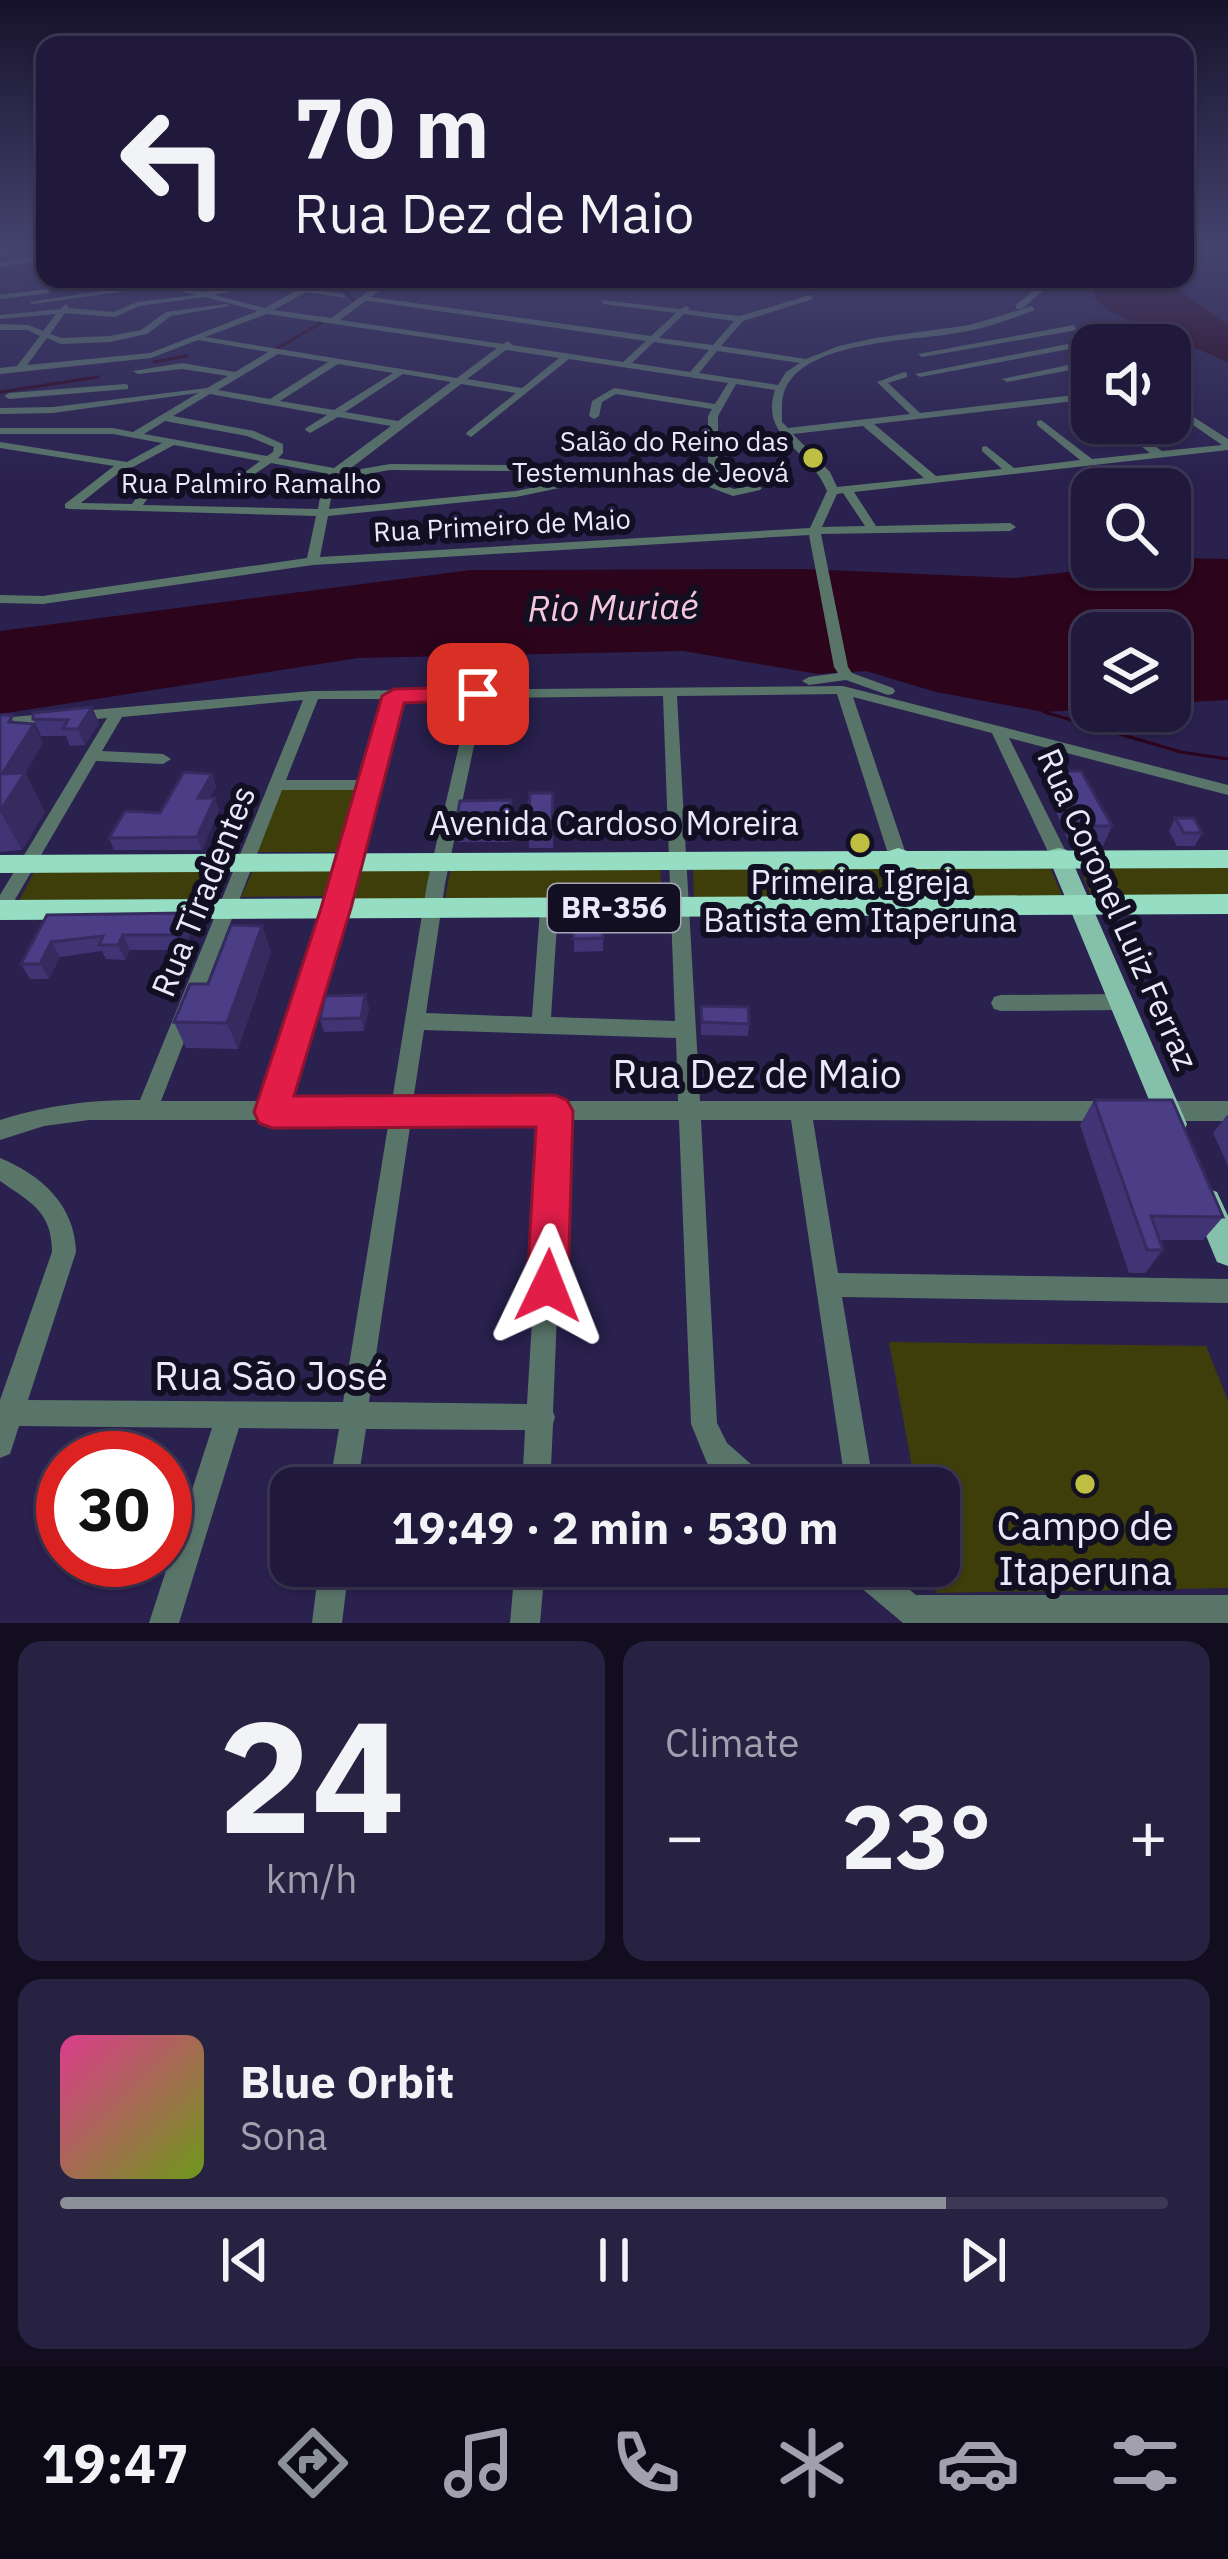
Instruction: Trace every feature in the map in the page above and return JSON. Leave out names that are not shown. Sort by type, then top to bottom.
[{"type":"highway","name":"Avenida Cardoso Moreira","points":[[0,864],[1059,856],[1228,859]]},
{"type":"highway","points":[[898,857],[912,906]]},
{"type":"highway","name":"BR-356","points":[[0,910],[1228,904]]},
{"type":"main road","name":"Rua Coronel Luiz Ferraz","points":[[1059,856],[1121,1002],[1145,1111],[1189,1161],[1228,1251]]},
{"type":"street","points":[[19,370],[51,324]]},
{"type":"street","points":[[0,327],[28,328],[61,341],[128,338],[157,324]]},
{"type":"street","points":[[0,371],[151,355],[236,324]]},
{"type":"street","points":[[361,324],[780,388]]},
{"type":"street","points":[[541,324],[805,361],[860,344],[980,324]]},
{"type":"street","points":[[592,331],[600,324]]},
{"type":"street","points":[[626,364],[670,324]]},
{"type":"street","points":[[693,374],[736,324]]},
{"type":"street","points":[[873,530],[826,474],[783,433],[775,414],[780,388],[805,361],[831,345],[951,324]]},
{"type":"street","points":[[922,354],[1071,328]]},
{"type":"street","points":[[966,329],[1025,356]]},
{"type":"street","points":[[200,339],[523,391]]},
{"type":"street","points":[[313,561],[328,487],[336,472],[508,344]]},
{"type":"street","points":[[920,374],[1071,349]]},
{"type":"street","points":[[136,434],[278,351]]},
{"type":"street","points":[[118,399],[151,355]]},
{"type":"street","points":[[471,434],[568,355]]},
{"type":"street","points":[[272,402],[336,362]]},
{"type":"street","points":[[138,371],[182,366],[238,375]]},
{"type":"street","points":[[1006,379],[1071,367]]},
{"type":"street","points":[[310,430],[400,372]]},
{"type":"street","points":[[904,375],[882,382],[920,418]]},
{"type":"street","points":[[734,380],[716,407],[710,434],[713,485],[741,494],[756,488]]},
{"type":"street","points":[[9,397],[125,387]]},
{"type":"street","points":[[0,412],[211,391],[402,425]]},
{"type":"street","points":[[594,416],[597,401],[614,391],[716,407]]},
{"type":"street","points":[[783,433],[1071,399]]},
{"type":"street","points":[[164,418],[259,435],[281,449],[230,488]]},
{"type":"street","points":[[1191,419],[1228,445]]},
{"type":"street","points":[[1041,423],[1089,462]]},
{"type":"street","points":[[866,424],[934,480]]},
{"type":"street","points":[[0,431],[136,434],[336,472]]},
{"type":"street","points":[[0,445],[122,465],[143,461],[174,442]]},
{"type":"street","points":[[1146,444],[1160,454]]},
{"type":"street","points":[[840,490],[1228,445]]},
{"type":"street","points":[[986,449],[1011,471]]},
{"type":"street","name":"Rua Palmiro Ramalho","points":[[122,465],[69,506],[324,513],[516,494],[574,482]]},
{"type":"street","points":[[328,487],[365,471],[403,466],[514,468],[574,482],[713,473]]},
{"type":"street","points":[[136,507],[157,477]]},
{"type":"street","points":[[840,490],[814,531],[844,678],[898,857]]},
{"type":"street","name":"Rua Primeiro de Maio","points":[[0,598],[43,601],[313,561],[814,531],[1010,527]]},
{"type":"street","points":[[0,723],[312,695],[749,690],[844,678],[939,713],[1228,790]]},
{"type":"street","points":[[670,692],[704,1424],[717,1453],[732,1467]]},
{"type":"street","points":[[345,1467],[441,859],[478,694]]},
{"type":"street","name":"Rua Tiradentes","points":[[147,1109],[312,695]]},
{"type":"street","points":[[272,1112],[336,908],[394,696]]},
{"type":"street","points":[[0,910],[117,713]]},
{"type":"street","name":"Rua Coronel Luiz Ferraz","points":[[998,729],[1059,856]]},
{"type":"street","points":[[94,756],[164,759]]},
{"type":"street","points":[[277,785],[371,785]]},
{"type":"street","points":[[541,1024],[549,909]]},
{"type":"street","points":[[1001,1004],[1121,1002]]},
{"type":"street","points":[[415,1021],[686,1030]]},
{"type":"street","name":"Rua Dez de Maio","points":[[0,1130],[44,1116],[147,1109],[1228,1111]]},
{"type":"street","points":[[800,1109],[856,1467]]},
{"type":"street","points":[[538,1467],[555,1111]]},
{"type":"street","points":[[0,1168],[56,1209],[66,1231],[64,1252],[5,1413],[0,1444]]},
{"type":"street","points":[[826,1285],[1228,1292]]},
{"type":"street","name":"Rua São José","points":[[5,1413],[542,1417]]},
{"type":"street","points":[[164,1623],[230,1417]]},
{"type":"street","points":[[327,1623],[331,1587]]},
{"type":"street","points":[[525,1623],[528,1587]]},
{"type":"street","points":[[887,1587],[920,1617],[1161,1617],[1228,1610]]},
{"type":"shaded area","points":[[278,789],[362,789],[345,852],[255,852]]},
{"type":"shaded area","points":[[336,865],[329,896],[241,897],[254,868]]},
{"type":"shaded area","points":[[1079,865],[1228,867],[1228,897],[1092,898]]},
{"type":"shaded area","points":[[451,867],[660,867],[662,899],[445,899]]},
{"type":"shaded area","points":[[909,867],[1050,868],[1063,897],[918,895]]},
{"type":"shaded area","points":[[354,869],[432,869],[426,899],[344,900]]},
{"type":"shaded area","points":[[693,869],[885,869],[895,900],[694,902]]},
{"type":"shaded area","points":[[35,870],[220,870],[210,899],[19,901]]},
{"type":"shaded area","name":"Campo de Itaperuna","points":[[889,1342],[1206,1346],[1228,1401],[1228,1588],[936,1593],[935,1587],[960,1587],[960,1467],[912,1467]]},
{"type":"water","points":[[1138,324],[1226,324],[1228,362],[1191,346],[1191,324]]},
{"type":"water","name":"Rio Muriaé","points":[[1191,558],[1228,559],[1228,700],[1191,702],[1191,612],[1071,612],[1071,710],[1044,712],[936,692],[866,671],[818,674],[683,651],[358,658],[0,714],[0,631],[471,570],[805,569],[1013,578],[1071,572],[1071,588],[1191,588]]},
{"type":"building","points":[[92,707],[78,729],[63,729],[68,720],[33,719],[33,713]]},
{"type":"building","points":[[0,715],[13,715],[9,722],[34,724],[2,774],[0,774]]},
{"type":"building","points":[[1061,771],[1081,771],[1112,826],[1078,826],[1058,780],[1065,780]]},
{"type":"building","points":[[184,772],[212,774],[198,798],[215,798],[197,837],[109,838],[125,811],[160,813]]},
{"type":"building","points":[[25,773],[0,811],[0,774]]},
{"type":"building","points":[[530,793],[553,793],[552,828],[528,828]]},
{"type":"building","points":[[511,800],[509,822],[456,823],[460,801]]},
{"type":"building","points":[[1175,818],[1194,818],[1202,833],[1184,833]]},
{"type":"building","points":[[186,913],[178,935],[123,935],[118,945],[99,945],[103,936],[51,942],[40,964],[21,964],[47,915]]},
{"type":"building","points":[[597,919],[603,923],[603,938],[573,939],[574,922]]},
{"type":"building","points":[[231,925],[262,926],[227,1023],[174,1022],[190,984],[208,984]]},
{"type":"building","points":[[365,995],[361,1018],[320,1019],[325,996]]},
{"type":"building","points":[[701,1006],[748,1007],[749,1024],[702,1022]]},
{"type":"building","points":[[1094,1100],[1172,1100],[1223,1217],[1151,1216],[1163,1250],[1147,1250]]},
{"type":"waterway","points":[[276,349],[320,324]]},
{"type":"waterway","points":[[154,362],[187,356]]},
{"type":"waterway","points":[[0,392],[98,377]]},
{"type":"waterway","points":[[1044,712],[1181,752],[1228,759]]},
{"type":"place","name":"Salão do Reino das Testemunhas de Jeová","points":[[813,458]]},
{"type":"place","name":"Primeira Igreja Batista em Itaperuna","points":[[860,843]]},
{"type":"place","name":"Campo de Itaperuna","points":[[1085,1484]]},
{"type":"route","points":[[478,694],[394,696],[336,908],[272,1112],[555,1111],[548,1286]]}]
